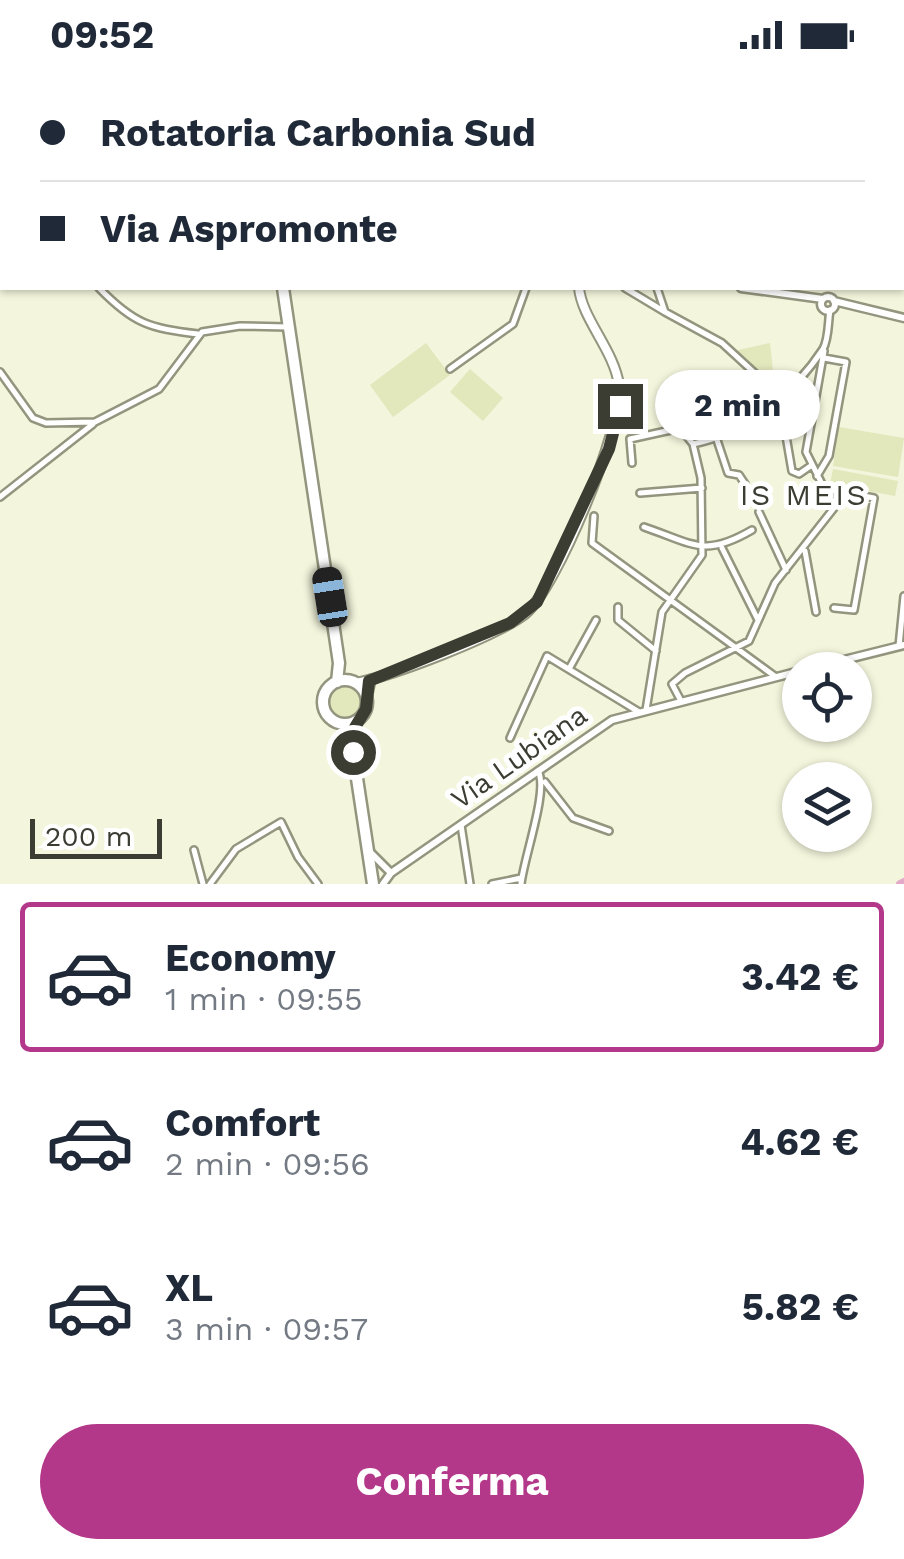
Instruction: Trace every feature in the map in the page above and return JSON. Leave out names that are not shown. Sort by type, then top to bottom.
[{"type":"main road","points":[[282,290],[340,663],[347,682],[367,698]]},
{"type":"main road","points":[[379,674],[367,684],[365,712],[355,722],[342,724],[330,718],[323,707],[324,693],[510,623],[546,589],[609,449],[620,406],[618,377],[579,290]]},
{"type":"main road","points":[[355,722],[353,747],[372,884]]},
{"type":"main road","points":[[342,724],[353,747]]},
{"type":"street","points":[[101,290],[128,318],[146,326],[198,334],[240,326],[288,327]]},
{"type":"street","points":[[450,369],[513,324],[525,290]]},
{"type":"street","points":[[628,290],[722,343],[771,388],[782,400],[792,471],[799,474],[812,465]]},
{"type":"street","points":[[658,290],[666,312]]},
{"type":"street","points":[[753,290],[904,318]]},
{"type":"street","points":[[680,701],[672,684],[684,672],[748,641],[786,570],[834,508],[806,446],[830,307]]},
{"type":"street","points":[[0,497],[95,422],[160,390],[198,334]]},
{"type":"street","points":[[692,444],[709,441],[782,400],[819,359]]},
{"type":"street","points":[[817,476],[829,456],[846,362],[819,359]]},
{"type":"street","points":[[0,372],[34,418],[57,424],[95,422]]},
{"type":"street","points":[[728,410],[771,388]]},
{"type":"street","points":[[510,738],[547,656],[642,711],[662,612],[688,580],[702,547],[702,488],[686,431],[630,439],[632,462]]},
{"type":"street","points":[[716,437],[728,473],[740,474],[745,484]]},
{"type":"street","points":[[640,493],[702,488]]},
{"type":"street","points":[[825,489],[874,498],[854,610],[834,608]]},
{"type":"street","points":[[759,512],[786,570]]},
{"type":"street","points":[[594,516],[592,542],[776,677]]},
{"type":"street","points":[[644,528],[702,547],[722,548],[752,530]]},
{"type":"street","points":[[722,548],[758,620]]},
{"type":"street","points":[[804,550],[816,612]]},
{"type":"street","points":[[901,646],[904,596]]},
{"type":"street","points":[[618,607],[618,620],[656,651]]},
{"type":"street","points":[[569,669],[596,620]]},
{"type":"street","name":"Via Lubiana","points":[[872,653],[901,646]]},
{"type":"street","name":"Via Lubiana","points":[[384,884],[391,873],[612,720],[782,675]]},
{"type":"street","points":[[538,771],[573,818],[609,831]]},
{"type":"street","points":[[492,884],[521,881],[543,779]]},
{"type":"street","points":[[194,850],[206,884],[236,849],[281,822],[298,857],[318,884]]},
{"type":"street","points":[[461,826],[470,884]]},
{"type":"street","points":[[368,846],[374,860],[391,873]]},
{"type":"green space","points":[[426,343],[450,375],[393,417],[370,385]]},
{"type":"green space","points":[[770,343],[775,389],[734,351]]},
{"type":"green space","points":[[470,369],[503,398],[483,421],[450,392]]},
{"type":"green space","points":[[839,427],[904,438],[898,477],[833,466]]},
{"type":"green space","points":[[833,469],[898,481],[895,496],[830,484]]},
{"type":"green space","points":[[345,684],[358,689],[363,702],[358,715],[345,720],[332,715],[327,702],[332,689]]},
{"type":"waterway","points":[[900,884],[904,882]]},
{"type":"district","name":"IS MEIS","points":[[804,494]]},
{"type":"route","points":[[353,752],[351,734],[366,709],[369,681],[510,623],[537,602],[609,449],[620,406]]}]
